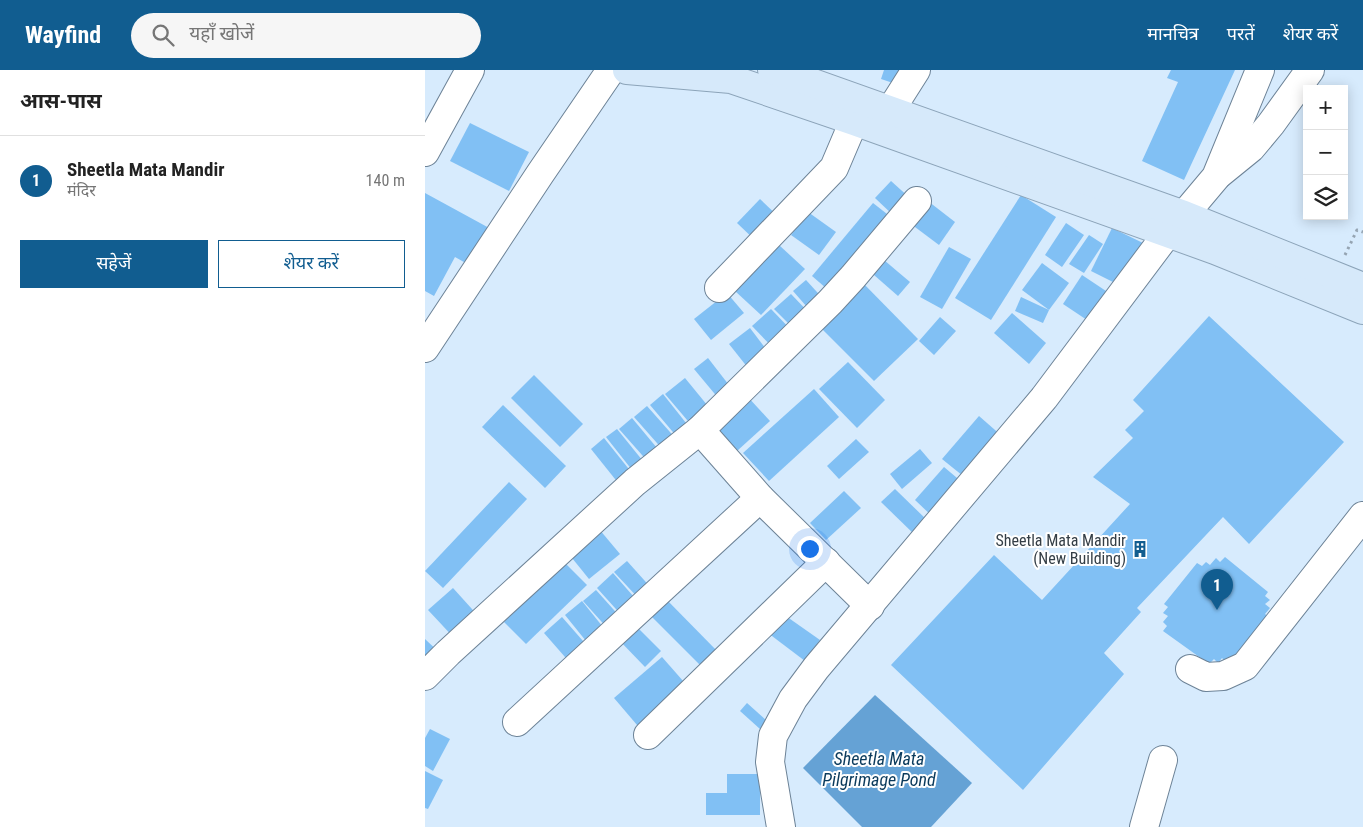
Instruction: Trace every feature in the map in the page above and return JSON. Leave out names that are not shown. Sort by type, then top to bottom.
[{"type":"main road","points":[[627,70],[731,79],[853,121],[1336,276],[1363,287]]},
{"type":"main road","points":[[772,70],[801,74],[1175,224],[1215,250],[1363,310]]},
{"type":"street","points":[[425,152],[470,70]]},
{"type":"street","points":[[425,348],[611,70]]},
{"type":"street","points":[[890,110],[916,70]]},
{"type":"street","points":[[1216,176],[1261,70]]},
{"type":"street","points":[[781,827],[770,762],[773,736],[793,699],[816,668],[1044,398],[1175,224],[1216,176],[1251,148],[1310,70]]},
{"type":"street","points":[[719,288],[834,168],[853,121]]},
{"type":"street","points":[[425,676],[635,482],[700,430],[830,302],[917,201]]},
{"type":"street","points":[[700,430],[760,498],[870,606]]},
{"type":"street","points":[[517,722],[760,498]]},
{"type":"street","points":[[1190,669],[1206,677],[1223,676],[1245,666],[1363,516]]},
{"type":"street","points":[[648,735],[826,562]]},
{"type":"street","points":[[1144,827],[1163,760]]},
{"type":"path","points":[[1336,276],[1357,230],[1363,232]]},
{"type":"water","name":"Sheetla Mata Pilgrimage Pond","points":[[875,695],[972,783],[931,827],[862,827],[803,768]]},
{"type":"building","points":[[884,70],[904,70],[899,85],[881,79]]},
{"type":"building","points":[[1171,70],[1235,70],[1184,180],[1142,161],[1178,82],[1167,78]]},
{"type":"building","points":[[470,123],[529,152],[509,191],[450,161]]},
{"type":"building","points":[[891,181],[911,199],[894,216],[875,198]]},
{"type":"building","points":[[425,193],[491,229],[471,266],[455,257],[434,296],[425,291]]},
{"type":"building","points":[[1021,195],[1056,217],[991,320],[955,298]]},
{"type":"building","points":[[924,198],[955,222],[939,245],[907,221]]},
{"type":"building","points":[[760,199],[781,219],[758,243],[737,223]]},
{"type":"building","points":[[873,203],[896,221],[834,295],[812,276]]},
{"type":"building","points":[[808,212],[836,232],[819,255],[791,235]]},
{"type":"building","points":[[1066,223],[1084,235],[1062,267],[1045,255]]},
{"type":"building","points":[[1112,228],[1143,243],[1121,286],[1091,271]]},
{"type":"building","points":[[1089,235],[1103,244],[1084,273],[1069,264]]},
{"type":"building","points":[[779,245],[805,269],[761,315],[735,291]]},
{"type":"building","points":[[949,247],[971,259],[942,309],[920,297]]},
{"type":"building","points":[[878,255],[910,282],[898,296],[866,268]]},
{"type":"building","points":[[1042,263],[1069,283],[1049,310],[1022,290]]},
{"type":"building","points":[[1082,275],[1109,293],[1090,322],[1063,304]]},
{"type":"building","points":[[859,279],[918,339],[874,381],[815,322]]},
{"type":"building","points":[[806,280],[827,303],[814,315],[793,291]]},
{"type":"building","points":[[727,293],[744,313],[711,340],[694,319]]},
{"type":"building","points":[[791,294],[813,317],[797,332],[774,309]]},
{"type":"building","points":[[1021,297],[1049,310],[1043,323],[1015,311]]},
{"type":"building","points":[[771,309],[795,334],[776,351],[752,326]]},
{"type":"building","points":[[1012,313],[1046,343],[1029,364],[994,333]]},
{"type":"building","name":"Sheetla Mata Mandir (New Building)","points":[[1209,316],[1344,442],[1249,544],[1223,517],[1137,608],[1141,612],[1104,653],[1124,674],[1023,790],[891,665],[994,555],[1042,600],[1130,504],[1093,477],[1133,438],[1125,430],[1144,411],[1133,400]]},
{"type":"building","points":[[940,317],[956,331],[934,355],[919,341]]},
{"type":"building","points":[[750,328],[772,357],[752,373],[729,344]]},
{"type":"building","points":[[708,358],[732,389],[719,399],[694,369]]},
{"type":"building","points":[[848,362],[885,400],[857,428],[819,389]]},
{"type":"building","points":[[534,375],[583,424],[560,447],[511,398]]},
{"type":"building","points":[[685,378],[712,411],[693,427],[665,394]]},
{"type":"building","points":[[814,389],[839,417],[769,481],[743,453]]},
{"type":"building","points":[[663,394],[690,428],[678,438],[650,405]]},
{"type":"building","points":[[747,396],[770,421],[737,451],[714,427]]},
{"type":"building","points":[[503,405],[566,466],[545,488],[482,427]]},
{"type":"building","points":[[647,406],[677,440],[664,451],[634,417]]},
{"type":"building","points":[[979,416],[1003,437],[968,480],[942,459]]},
{"type":"building","points":[[632,418],[662,454],[650,464],[619,429]]},
{"type":"building","points":[[617,429],[647,466],[636,475],[606,437]]},
{"type":"building","points":[[604,438],[636,478],[623,489],[591,449]]},
{"type":"building","points":[[856,439],[869,452],[839,479],[827,466]]},
{"type":"building","points":[[920,449],[932,463],[902,489],[890,474]]},
{"type":"building","points":[[944,467],[963,483],[933,517],[915,500]]},
{"type":"building","points":[[509,482],[527,499],[443,588],[425,571]]},
{"type":"building","points":[[895,489],[930,523],[917,537],[881,502]]},
{"type":"building","points":[[844,491],[861,508],[826,540],[810,523]]},
{"type":"building","points":[[599,529],[620,554],[589,579],[568,553]]},
{"type":"building","points":[[1225,557],[1268,592],[1265,596],[1270,600],[1265,604],[1270,608],[1265,614],[1270,618],[1236,662],[1227,663],[1222,658],[1218,663],[1214,659],[1209,664],[1163,631],[1167,626],[1163,622],[1168,616],[1163,613],[1168,607],[1164,604],[1197,563],[1202,566],[1206,562],[1210,565],[1216,558],[1220,562]]},
{"type":"building","points":[[627,561],[653,590],[641,601],[614,572]]},
{"type":"building","points":[[565,563],[587,585],[526,644],[504,622]]},
{"type":"building","points":[[613,573],[640,604],[624,618],[597,588]]},
{"type":"building","points":[[453,588],[481,619],[457,641],[428,610]]},
{"type":"building","points":[[596,590],[622,619],[609,630],[583,601]]},
{"type":"building","points":[[663,596],[720,654],[705,670],[647,612]]},
{"type":"building","points":[[582,601],[607,632],[590,646],[565,615]]},
{"type":"building","points":[[783,614],[820,640],[805,661],[768,633]]},
{"type":"building","points":[[562,617],[590,649],[572,665],[544,633]]},
{"type":"building","points":[[634,624],[661,651],[645,667],[618,639]]},
{"type":"building","points":[[425,639],[441,654],[425,665]]},
{"type":"building","points":[[662,657],[691,690],[643,732],[614,698]]},
{"type":"building","points":[[747,703],[767,721],[760,729],[740,711]]},
{"type":"building","points":[[430,729],[450,739],[433,771],[425,766],[425,738]]},
{"type":"building","points":[[425,771],[443,780],[428,809],[425,808]]},
{"type":"building","points":[[727,774],[760,774],[760,815],[706,815],[706,793],[727,793]]},
{"type":"place","name":"Sheetla Mata Mandir (New Building)","points":[[1140,549]]},
{"type":"place","name":"Sheetla Mata Mandir","points":[[1217,610]]}]
